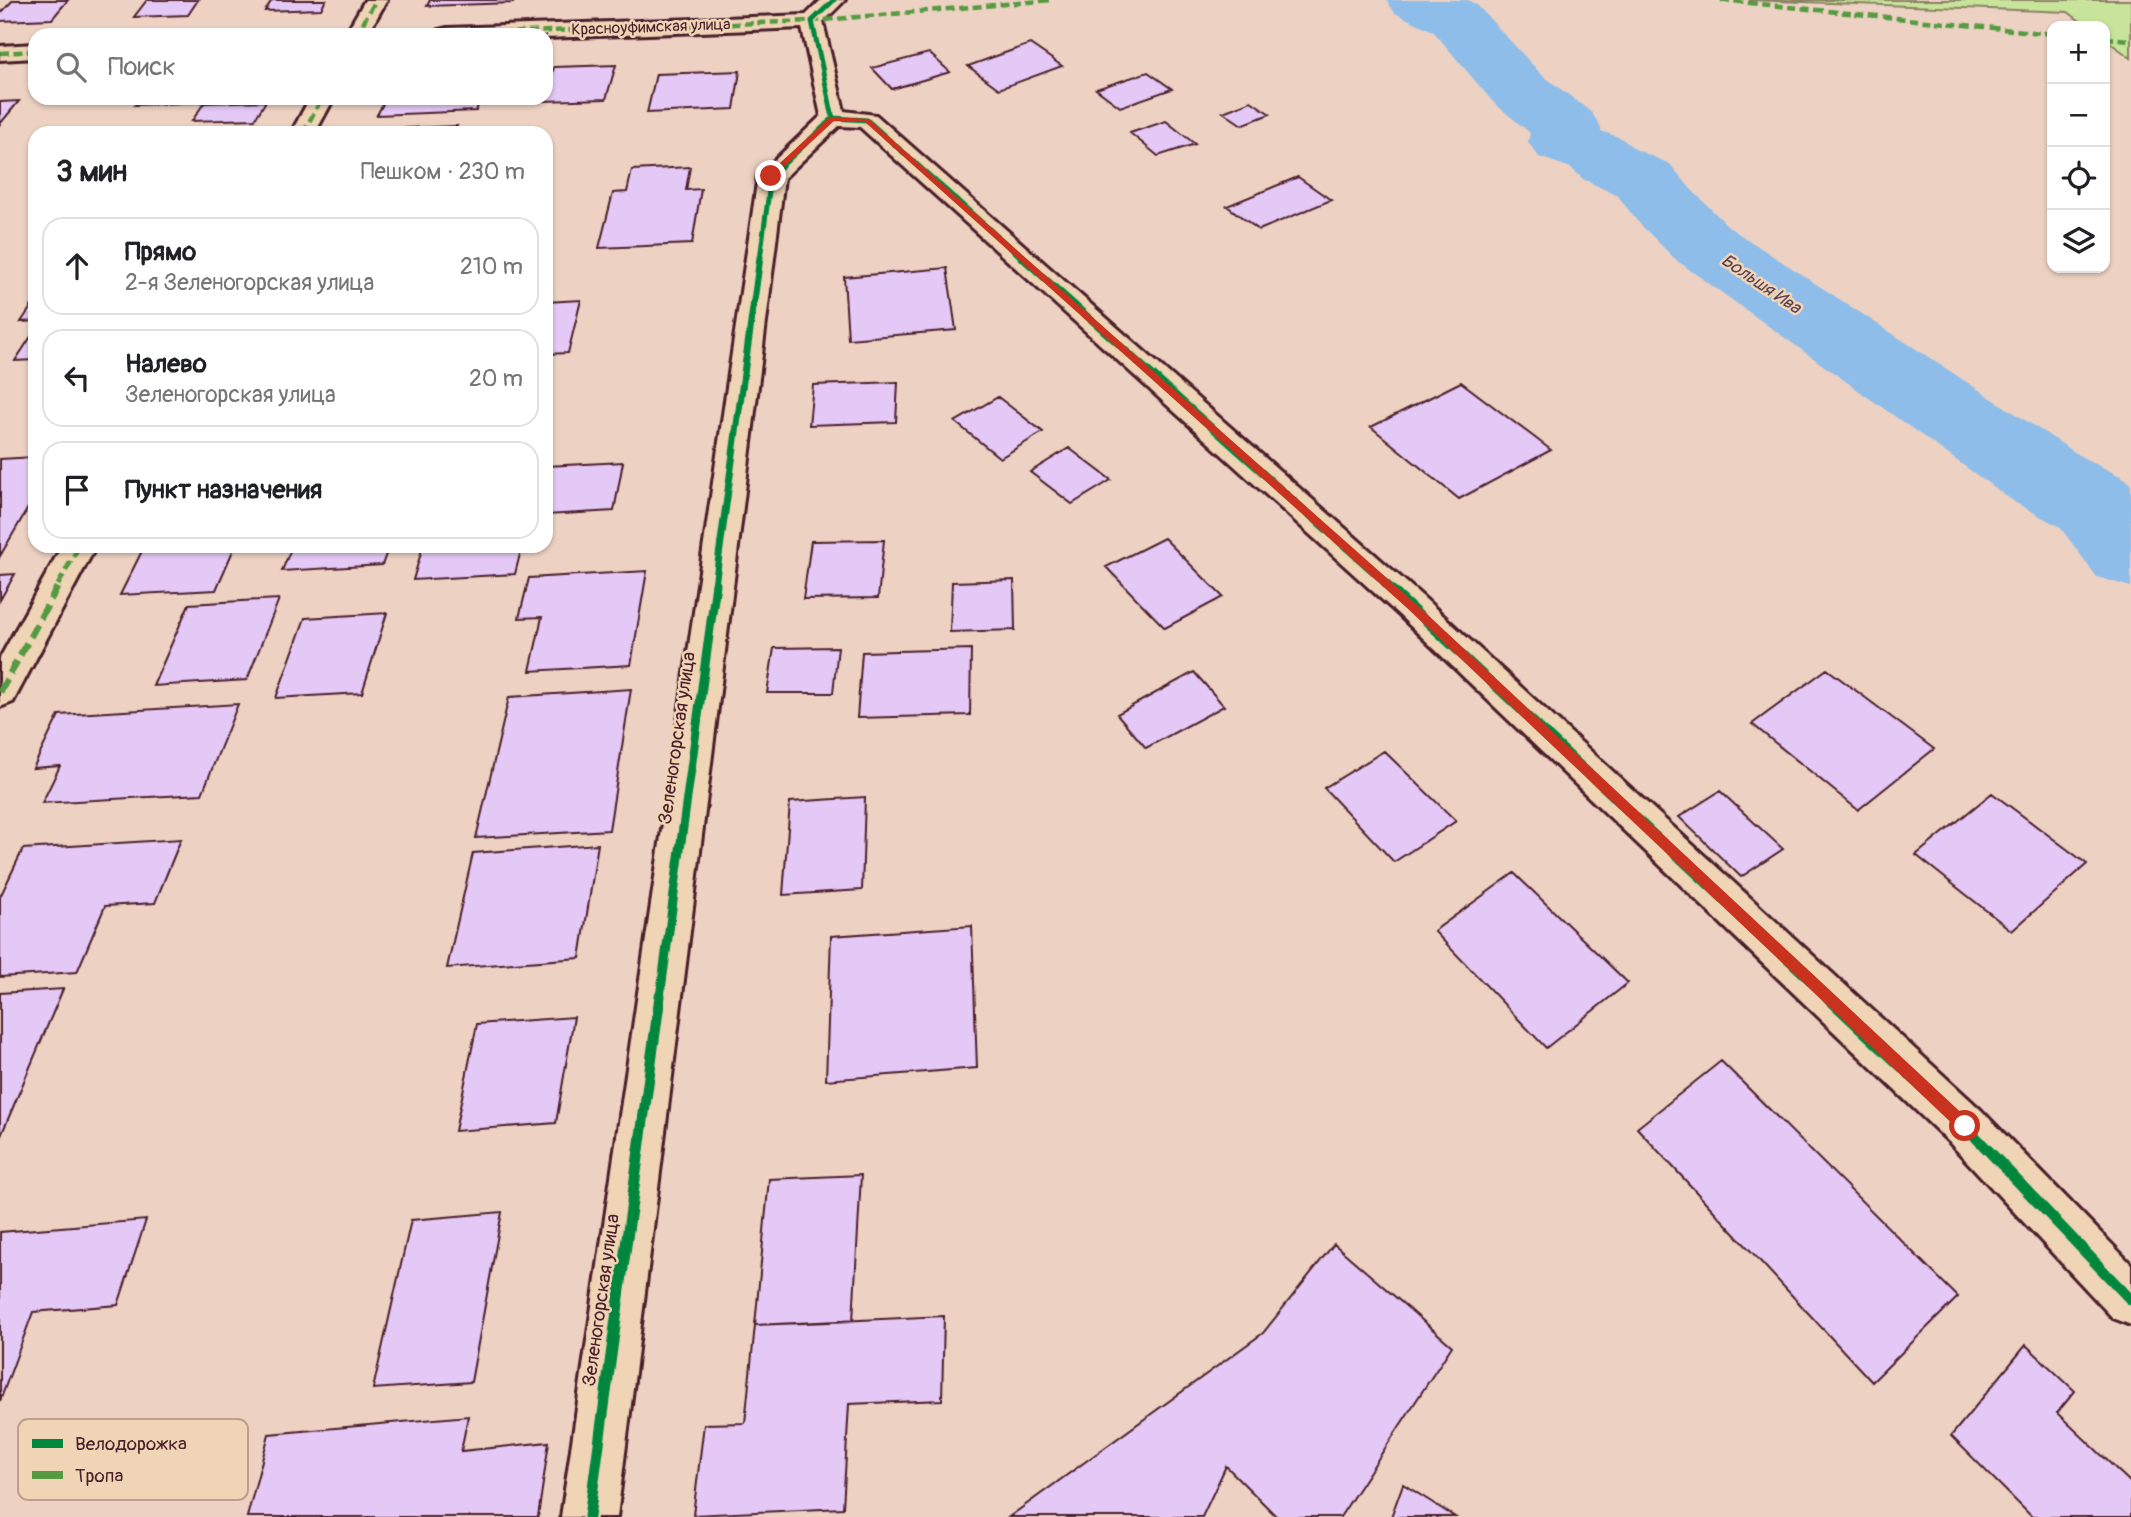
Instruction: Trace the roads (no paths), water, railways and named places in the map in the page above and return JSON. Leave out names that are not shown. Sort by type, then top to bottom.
[{"type":"street","points":[[360,28],[376,0]]},
{"type":"street","points":[[823,11],[833,118],[867,120],[1411,606],[1965,1126],[2131,1300]]},
{"type":"street","name":"Красноуфимская улица","points":[[553,28],[823,11]]},
{"type":"street","points":[[0,52],[28,51]]},
{"type":"street","points":[[307,126],[317,105]]},
{"type":"street","name":"Зеленогорская улица","points":[[589,1517],[771,176],[833,118]]},
{"type":"street","points":[[0,692],[75,553]]},
{"type":"waterway","name":"Большя Ива","points":[[1417,0],[1455,18],[1517,88],[1566,127],[1564,142],[1596,153],[1609,164],[1644,180],[1664,205],[1703,244],[2049,480],[2093,503],[2131,552]]}]
